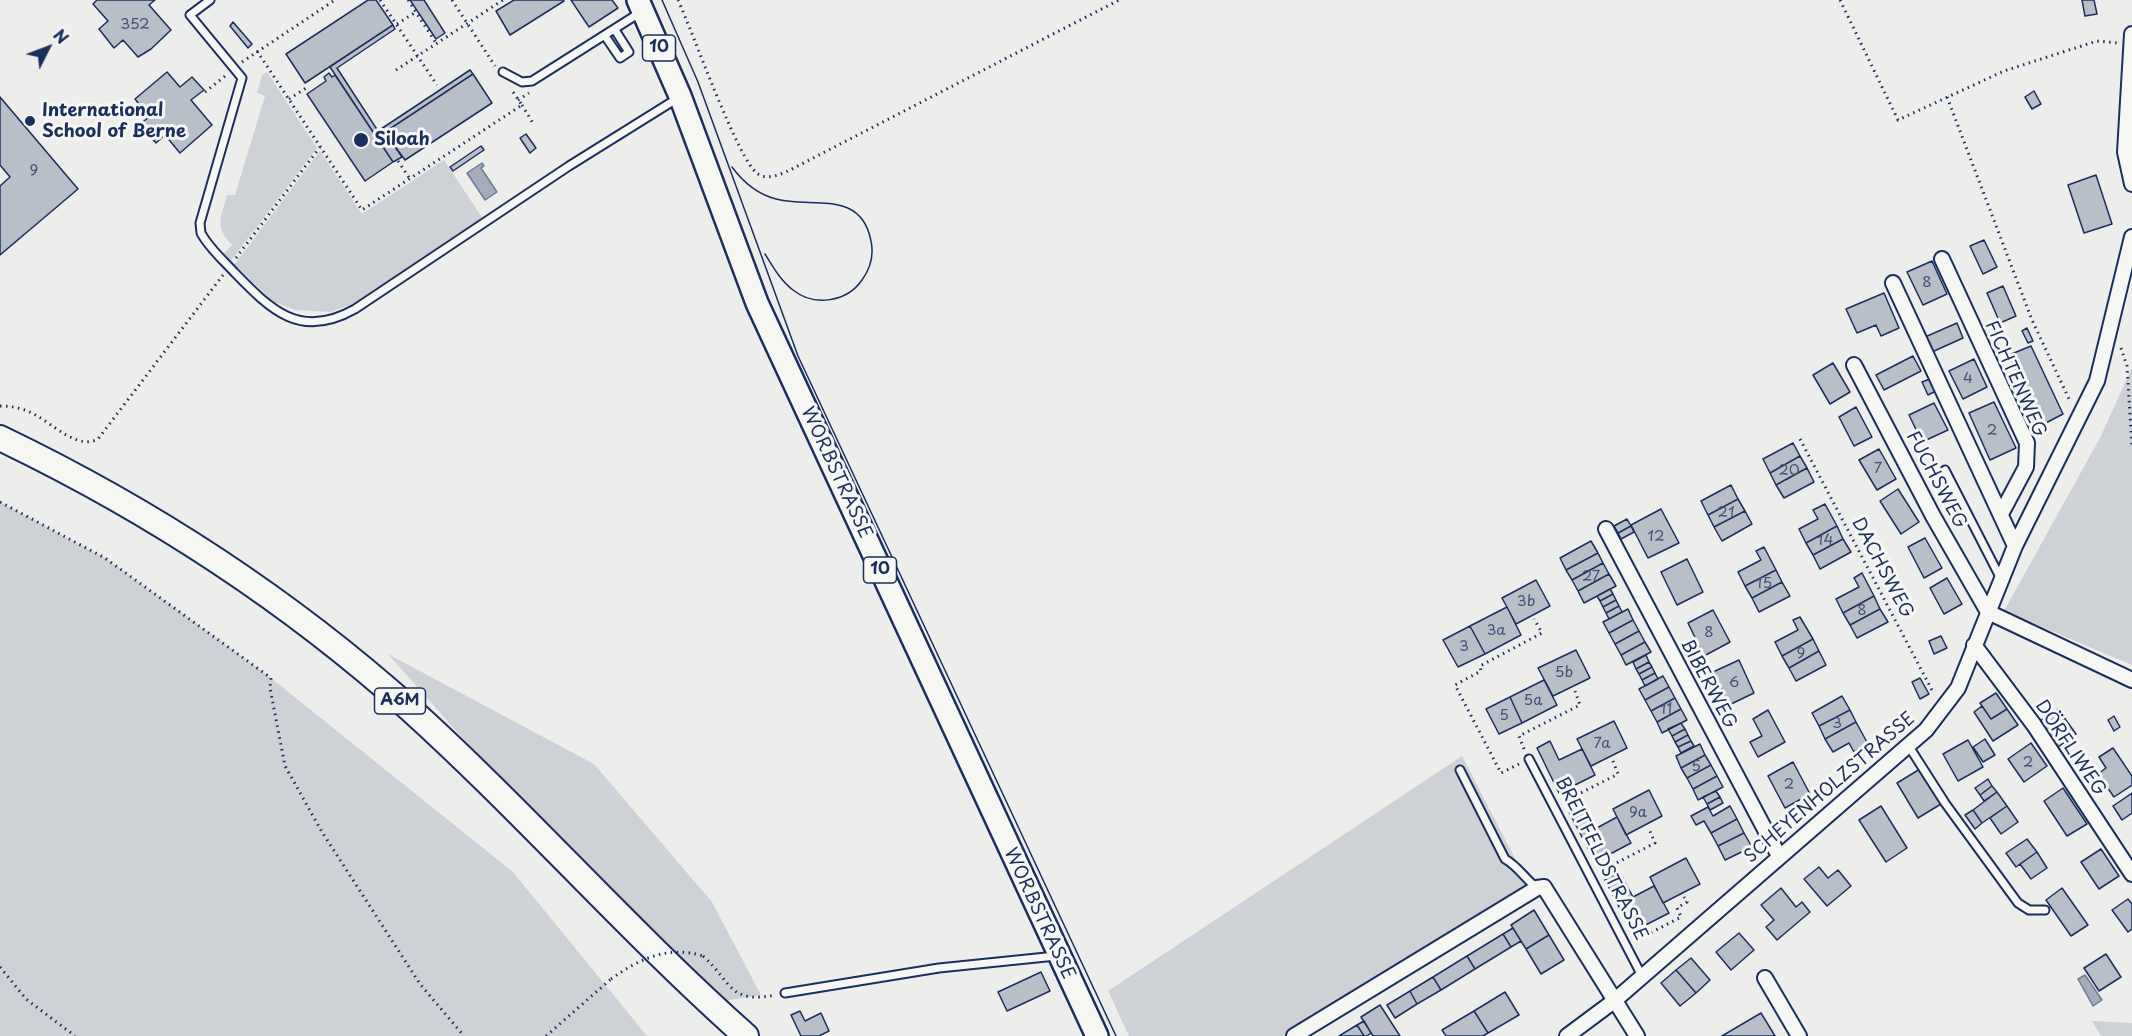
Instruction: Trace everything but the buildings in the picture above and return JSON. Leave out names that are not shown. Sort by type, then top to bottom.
[{"type":"highway","name":"A6M","points":[[0,438],[96,488],[179,537],[257,589],[345,655],[437,735],[688,984],[746,1036]]},
{"type":"highway","name":"A6M","points":[[0,452],[90,499],[171,547],[250,599],[330,659],[436,751],[727,1036]]},
{"type":"main road","name":"WORBSTRASSE","points":[[640,5],[680,96],[757,303],[1096,1036]]},
{"type":"street","points":[[2132,34],[2125,152],[2132,184]]},
{"type":"street","name":"SCHEYENHOLZSTRASSE","points":[[1568,1036],[1614,1001],[1926,730],[1958,688],[2014,546],[2097,381],[2132,237]]},
{"type":"street","name":"FICHTENWEG","points":[[1942,259],[2027,443],[2026,467],[2001,514]]},
{"type":"street","points":[[1893,283],[2014,546]]},
{"type":"street","name":"FUCHSWEG","points":[[1854,365],[1933,516],[1988,612]]},
{"type":"street","name":"BIBERWEG","points":[[1606,529],[1779,856]]},
{"type":"street","points":[[1988,612],[2132,680]]},
{"type":"street","name":"DÖRFLIWEG","points":[[1974,645],[2034,725],[2132,874]]},
{"type":"street","points":[[1294,1036],[1540,887],[1637,1036]]},
{"type":"street","points":[[1765,978],[1799,1036]]},
{"type":"lane","points":[[210,0],[190,15],[242,78],[200,228],[207,243],[266,304],[282,315],[313,321],[337,317],[362,305],[569,166],[680,96]]},
{"type":"lane","points":[[501,71],[522,82],[531,81],[615,30],[640,5]]},
{"type":"lane","points":[[605,36],[620,58],[629,52],[615,30]]},
{"type":"lane","points":[[1945,470],[2001,579]]},
{"type":"lane","points":[[1908,745],[1945,803],[2018,903],[2030,910],[2045,910]]},
{"type":"lane","name":"BREITFELDSTRASSE","points":[[1529,759],[1642,976]]},
{"type":"lane","points":[[1460,770],[1505,859],[1518,866],[1526,879],[1540,887]]},
{"type":"lane","points":[[785,993],[939,968],[1059,956]]},
{"type":"path","points":[[205,92],[257,51],[335,0]]},
{"type":"path","points":[[380,0],[437,85]]},
{"type":"path","points":[[408,0],[436,43]]},
{"type":"path","points":[[452,0],[501,71]]},
{"type":"path","points":[[396,69],[504,0]]},
{"type":"path","points":[[678,0],[737,146],[751,169],[768,177],[788,171],[1119,0]]},
{"type":"path","points":[[1840,0],[1898,120],[2004,71],[2097,41],[2132,45]]},
{"type":"path","points":[[397,25],[416,12]]},
{"type":"path","points":[[257,51],[362,210],[522,105]]},
{"type":"path","points":[[505,81],[534,125]]},
{"type":"path","points":[[289,99],[306,88]]},
{"type":"path","points":[[1947,97],[2032,320],[2079,420]]},
{"type":"path","points":[[1,406],[26,410],[79,440],[94,442],[99,439],[320,147]]},
{"type":"path","points":[[398,161],[410,179]]},
{"type":"path","points":[[2121,347],[2127,366],[2132,447]]},
{"type":"path","name":"DACHSWEG","points":[[1800,440],[1942,708]]},
{"type":"path","points":[[0,502],[105,558],[271,678],[270,688],[285,766],[322,832],[420,984],[464,1036]]},
{"type":"path","points":[[1534,619],[1542,633],[1480,666],[1481,671],[1455,685],[1501,773],[1529,759],[1519,736],[1580,705],[1575,691]]},
{"type":"path","points":[[1554,807],[1618,774],[1613,761]]},
{"type":"path","points":[[1590,877],[1655,843],[1649,829]]},
{"type":"path","points":[[1626,945],[1682,917],[1677,908],[1687,902],[1684,897]]},
{"type":"path","points":[[546,1036],[611,979],[643,959],[657,955],[682,952],[703,956],[715,967],[726,983],[743,996],[758,998],[785,993]]},
{"type":"path","points":[[0,967],[26,999],[75,1036]]},
{"type":"shaded area","points":[[267,72],[317,148],[230,262],[223,254],[232,245],[221,227],[221,216],[227,195],[235,195],[265,96],[257,93],[262,75]]},
{"type":"shaded area","points":[[320,151],[362,214],[444,160],[483,219],[360,302],[330,312],[296,310],[274,302],[234,265]]},
{"type":"shaded area","points":[[2132,367],[2132,665],[2004,611],[2101,436]]},
{"type":"shaded area","points":[[0,502],[105,558],[214,636],[271,678],[513,872],[647,1036],[0,1036]]},
{"type":"shaded area","points":[[388,654],[594,764],[712,902],[761,995],[724,1001],[494,774]]},
{"type":"shaded area","points":[[1462,756],[1534,895],[1308,1036],[1129,1036],[1108,991]]},
{"type":"shaded area","points":[[2092,1021],[2132,1023],[2132,1036],[2101,1036]]},
{"type":"water","points":[[482,163],[484,166],[481,168],[497,192],[485,200],[467,173]]},
{"type":"water","points":[[2085,975],[2102,1000],[2093,1006],[2078,979]]},
{"type":"tram line","points":[[662,0],[698,82],[798,356],[1116,1036]]},
{"type":"tram line","points":[[732,167],[751,187],[769,197],[789,202],[832,204],[846,207],[857,213],[865,224],[872,246],[871,262],[862,280],[848,293],[830,300],[811,299],[793,290],[781,278],[765,254]]},
{"type":"place","name":"International School of Berne","points":[[30,121]]},
{"type":"place","name":"Siloah","points":[[361,140]]}]
